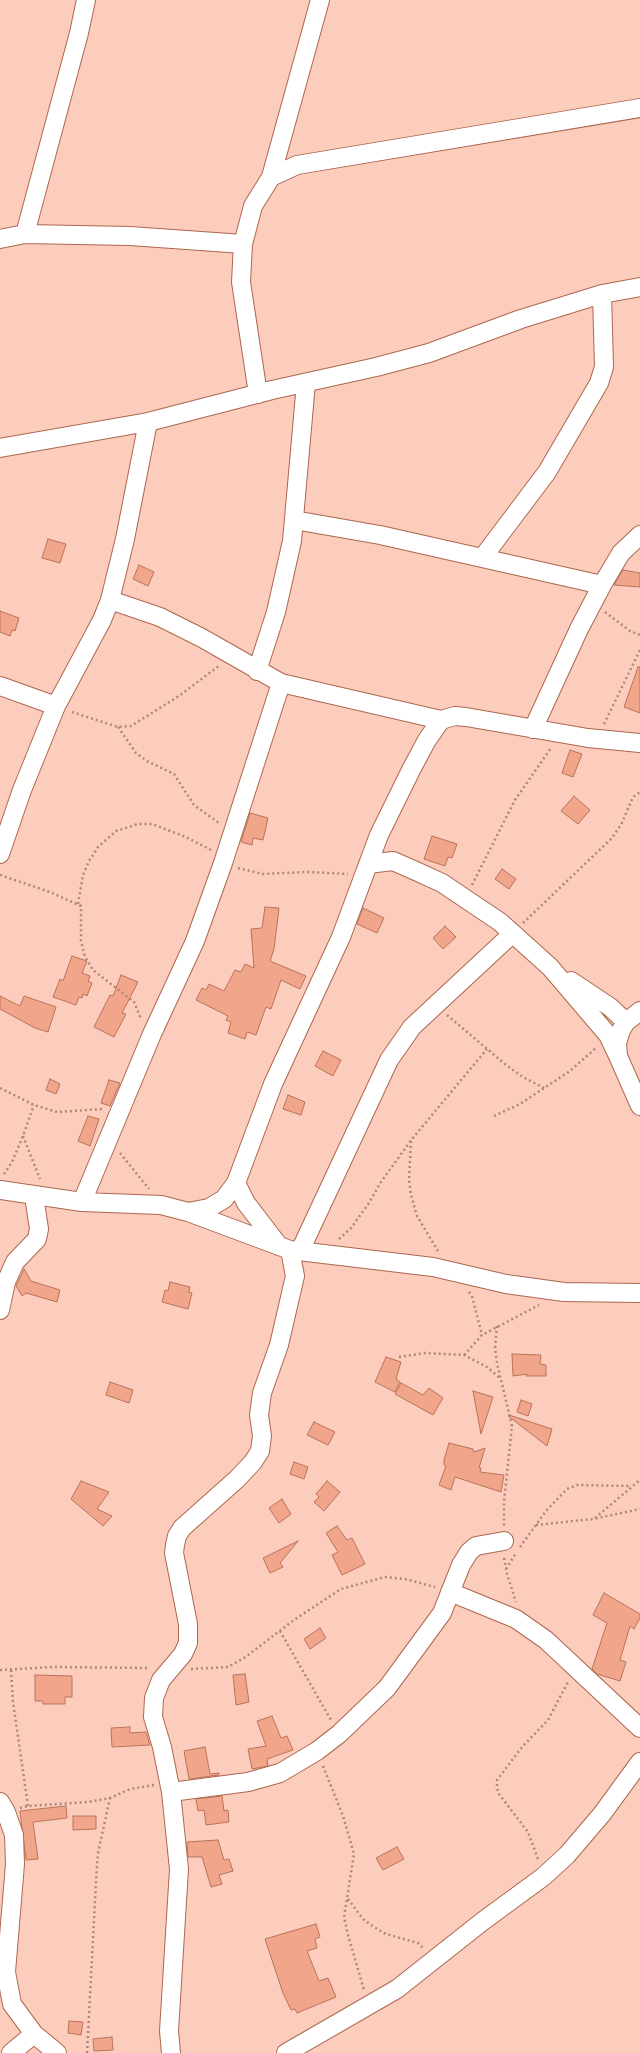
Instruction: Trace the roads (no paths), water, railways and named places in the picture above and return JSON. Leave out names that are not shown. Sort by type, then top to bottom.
[{"type":"street","points":[[25,234],[79,33],[86,0]]},
{"type":"street","points":[[258,394],[241,282],[242,244],[253,206],[272,177],[320,0]]},
{"type":"street","points":[[272,177],[298,165],[640,108]]},
{"type":"street","points":[[0,239],[25,234],[130,236],[242,244]]},
{"type":"street","points":[[0,448],[148,422],[258,394],[376,368],[429,353],[521,319],[602,294],[640,287]]},
{"type":"street","points":[[483,557],[547,472],[599,383],[604,367],[602,294]]},
{"type":"street","points":[[257,671],[276,612],[292,540],[306,383]]},
{"type":"street","points":[[0,854],[22,790],[56,706],[102,620],[110,600],[148,422]]},
{"type":"street","points":[[294,520],[380,535],[602,585]]},
{"type":"street","points":[[533,729],[602,585],[621,553],[640,535]]},
{"type":"street","points":[[110,600],[160,617],[233,655],[257,671],[282,683],[441,720],[455,716],[466,717],[560,734],[640,743]]},
{"type":"street","points":[[82,1202],[148,1043],[195,941],[224,860],[282,683]]},
{"type":"street","points":[[0,686],[56,706]]},
{"type":"street","points":[[188,1212],[209,1208],[224,1199],[236,1182],[273,1084],[326,972],[380,835],[412,768],[427,740],[441,720]]},
{"type":"street","points":[[380,835],[393,861],[442,883],[466,898],[500,922],[550,967],[610,1007],[633,1017],[621,1030],[617,1044],[618,1056]]},
{"type":"street","points":[[366,869],[393,861]]},
{"type":"street","points":[[171,2053],[170,2032],[179,1869],[170,1788],[162,1747],[153,1717],[154,1698],[160,1680],[184,1654],[188,1643],[188,1624],[174,1553],[177,1536],[182,1528],[248,1468],[260,1451],[262,1436],[259,1415],[262,1393],[279,1345],[302,1251],[390,1060],[412,1027],[512,934]]},
{"type":"street","points":[[550,967],[608,1035],[640,1106]]},
{"type":"street","points":[[236,1182],[246,1203],[302,1251]]},
{"type":"street","points":[[0,1190],[82,1202],[161,1205],[188,1212],[302,1251],[450,1270],[506,1284],[564,1292],[640,1293]]},
{"type":"street","points":[[0,1310],[6,1282],[15,1262],[37,1239],[39,1229],[34,1196]]},
{"type":"street","points":[[295,1276],[302,1251]]},
{"type":"street","points":[[170,1788],[248,1782],[280,1773],[317,1752],[339,1734],[387,1688],[400,1668],[429,1633],[442,1613],[461,1565],[469,1552],[476,1546],[504,1541]]},
{"type":"street","points":[[450,1592],[516,1619],[546,1640],[640,1728]]},
{"type":"street","points":[[286,2053],[397,1989],[483,1921],[543,1877],[567,1854],[602,1814],[640,1762]]},
{"type":"street","points":[[3,1807],[14,1835],[16,1864],[6,1972],[12,2004],[34,2034],[57,2053]]},
{"type":"street","points":[[11,2053],[34,2034]]}]
